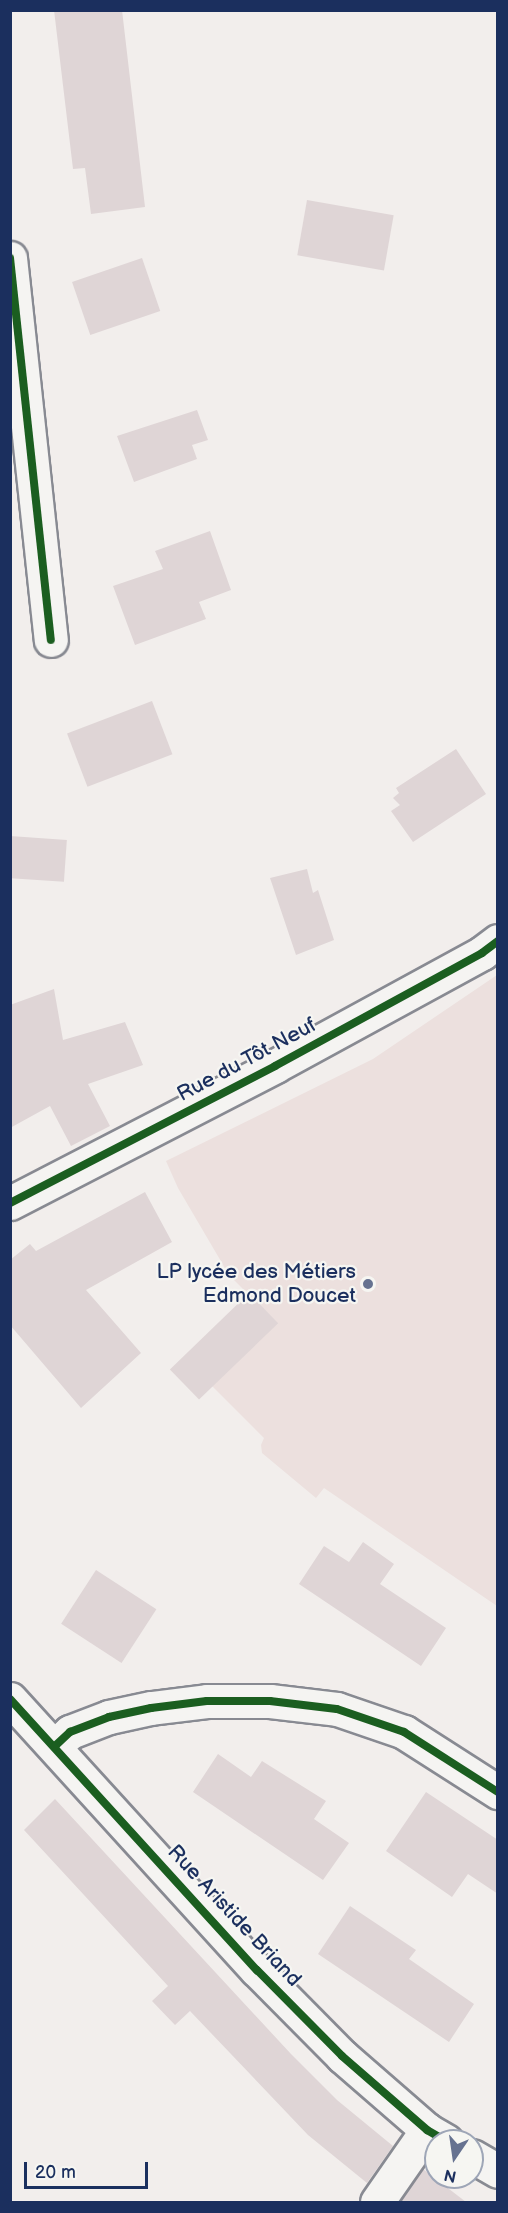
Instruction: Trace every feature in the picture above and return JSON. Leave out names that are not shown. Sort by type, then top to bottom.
[{"type":"street","points":[[10,258],[18,397],[51,640]]},
{"type":"street","name":"Rue du Tôt Neuf","points":[[10,1203],[285,1060],[482,953],[498,941]]},
{"type":"street","name":"Rue Aristide Briand","points":[[10,1699],[257,1970],[342,2056],[430,2129]]},
{"type":"street","points":[[55,1746],[70,1732],[109,1717],[151,1708],[207,1701],[270,1701],[338,1709],[404,1732],[498,1792]]},
{"type":"street","points":[[377,2202],[424,2150]]},
{"type":"street","points":[[484,2163],[498,2171]]},
{"type":"shaded area","name":"LP lycée des Métiers Edmond Doucet","points":[[497,975],[497,1606],[324,1488],[316,1498],[262,1453],[261,1445],[264,1438],[212,1386],[277,1323],[229,1275],[178,1188],[166,1161],[373,1059]]},
{"type":"building","points":[[54,10],[122,10],[145,207],[91,214],[85,168],[73,169]]},
{"type":"building","points":[[307,200],[394,215],[384,270],[297,255]]},
{"type":"building","points":[[142,258],[160,311],[90,335],[72,282]]},
{"type":"building","points":[[197,410],[208,440],[192,445],[197,459],[134,482],[117,436]]},
{"type":"building","points":[[210,531],[231,590],[199,602],[206,619],[135,645],[113,586],[163,569],[155,551]]},
{"type":"building","points":[[152,701],[172,754],[87,787],[67,734]]},
{"type":"building","points":[[456,749],[486,794],[413,842],[391,811],[400,805],[393,798],[399,793],[396,788]]},
{"type":"building","points":[[10,836],[67,840],[64,882],[10,878]]},
{"type":"building","points":[[307,869],[313,893],[318,890],[334,940],[296,955],[270,878]]},
{"type":"building","points":[[54,989],[63,1040],[125,1022],[143,1065],[88,1084],[110,1126],[71,1146],[50,1106],[10,1128],[10,1005]]},
{"type":"building","points":[[145,1192],[172,1242],[86,1290],[141,1353],[81,1408],[10,1325],[10,1260],[30,1244],[36,1251]]},
{"type":"building","points":[[249,1293],[278,1323],[199,1400],[170,1369]]},
{"type":"building","points":[[363,1542],[394,1564],[380,1584],[446,1628],[421,1666],[299,1584],[324,1546],[349,1562]]},
{"type":"building","points":[[96,1570],[156,1609],[122,1663],[61,1624]]},
{"type":"building","points":[[218,1754],[251,1777],[262,1761],[326,1801],[314,1819],[349,1843],[323,1880],[193,1792]]},
{"type":"building","points":[[426,1792],[498,1840],[498,1894],[468,1874],[452,1897],[386,1851]]},
{"type":"building","points":[[55,1799],[291,2054],[337,2100],[393,2146],[367,2183],[308,2135],[190,2011],[175,2025],[152,2001],[168,1986],[24,1830]]},
{"type":"building","points":[[350,1906],[416,1950],[409,1959],[474,2004],[449,2042],[318,1954]]},
{"type":"building","points":[[423,2169],[424,2189],[449,2189],[466,2202],[399,2202]]},
{"type":"cycle path","points":[[10,258],[51,640]]},
{"type":"cycle path","points":[[10,1203],[275,1066],[482,953],[498,941]]},
{"type":"cycle path","points":[[10,1699],[257,1970],[342,2056],[426,2129]]},
{"type":"cycle path","points":[[55,1746],[70,1732],[109,1717],[151,1708],[207,1701],[270,1701],[337,1709],[404,1732],[498,1792]]},
{"type":"place","name":"LP lycée des Métiers Edmond Doucet","points":[[368,1284]]}]
